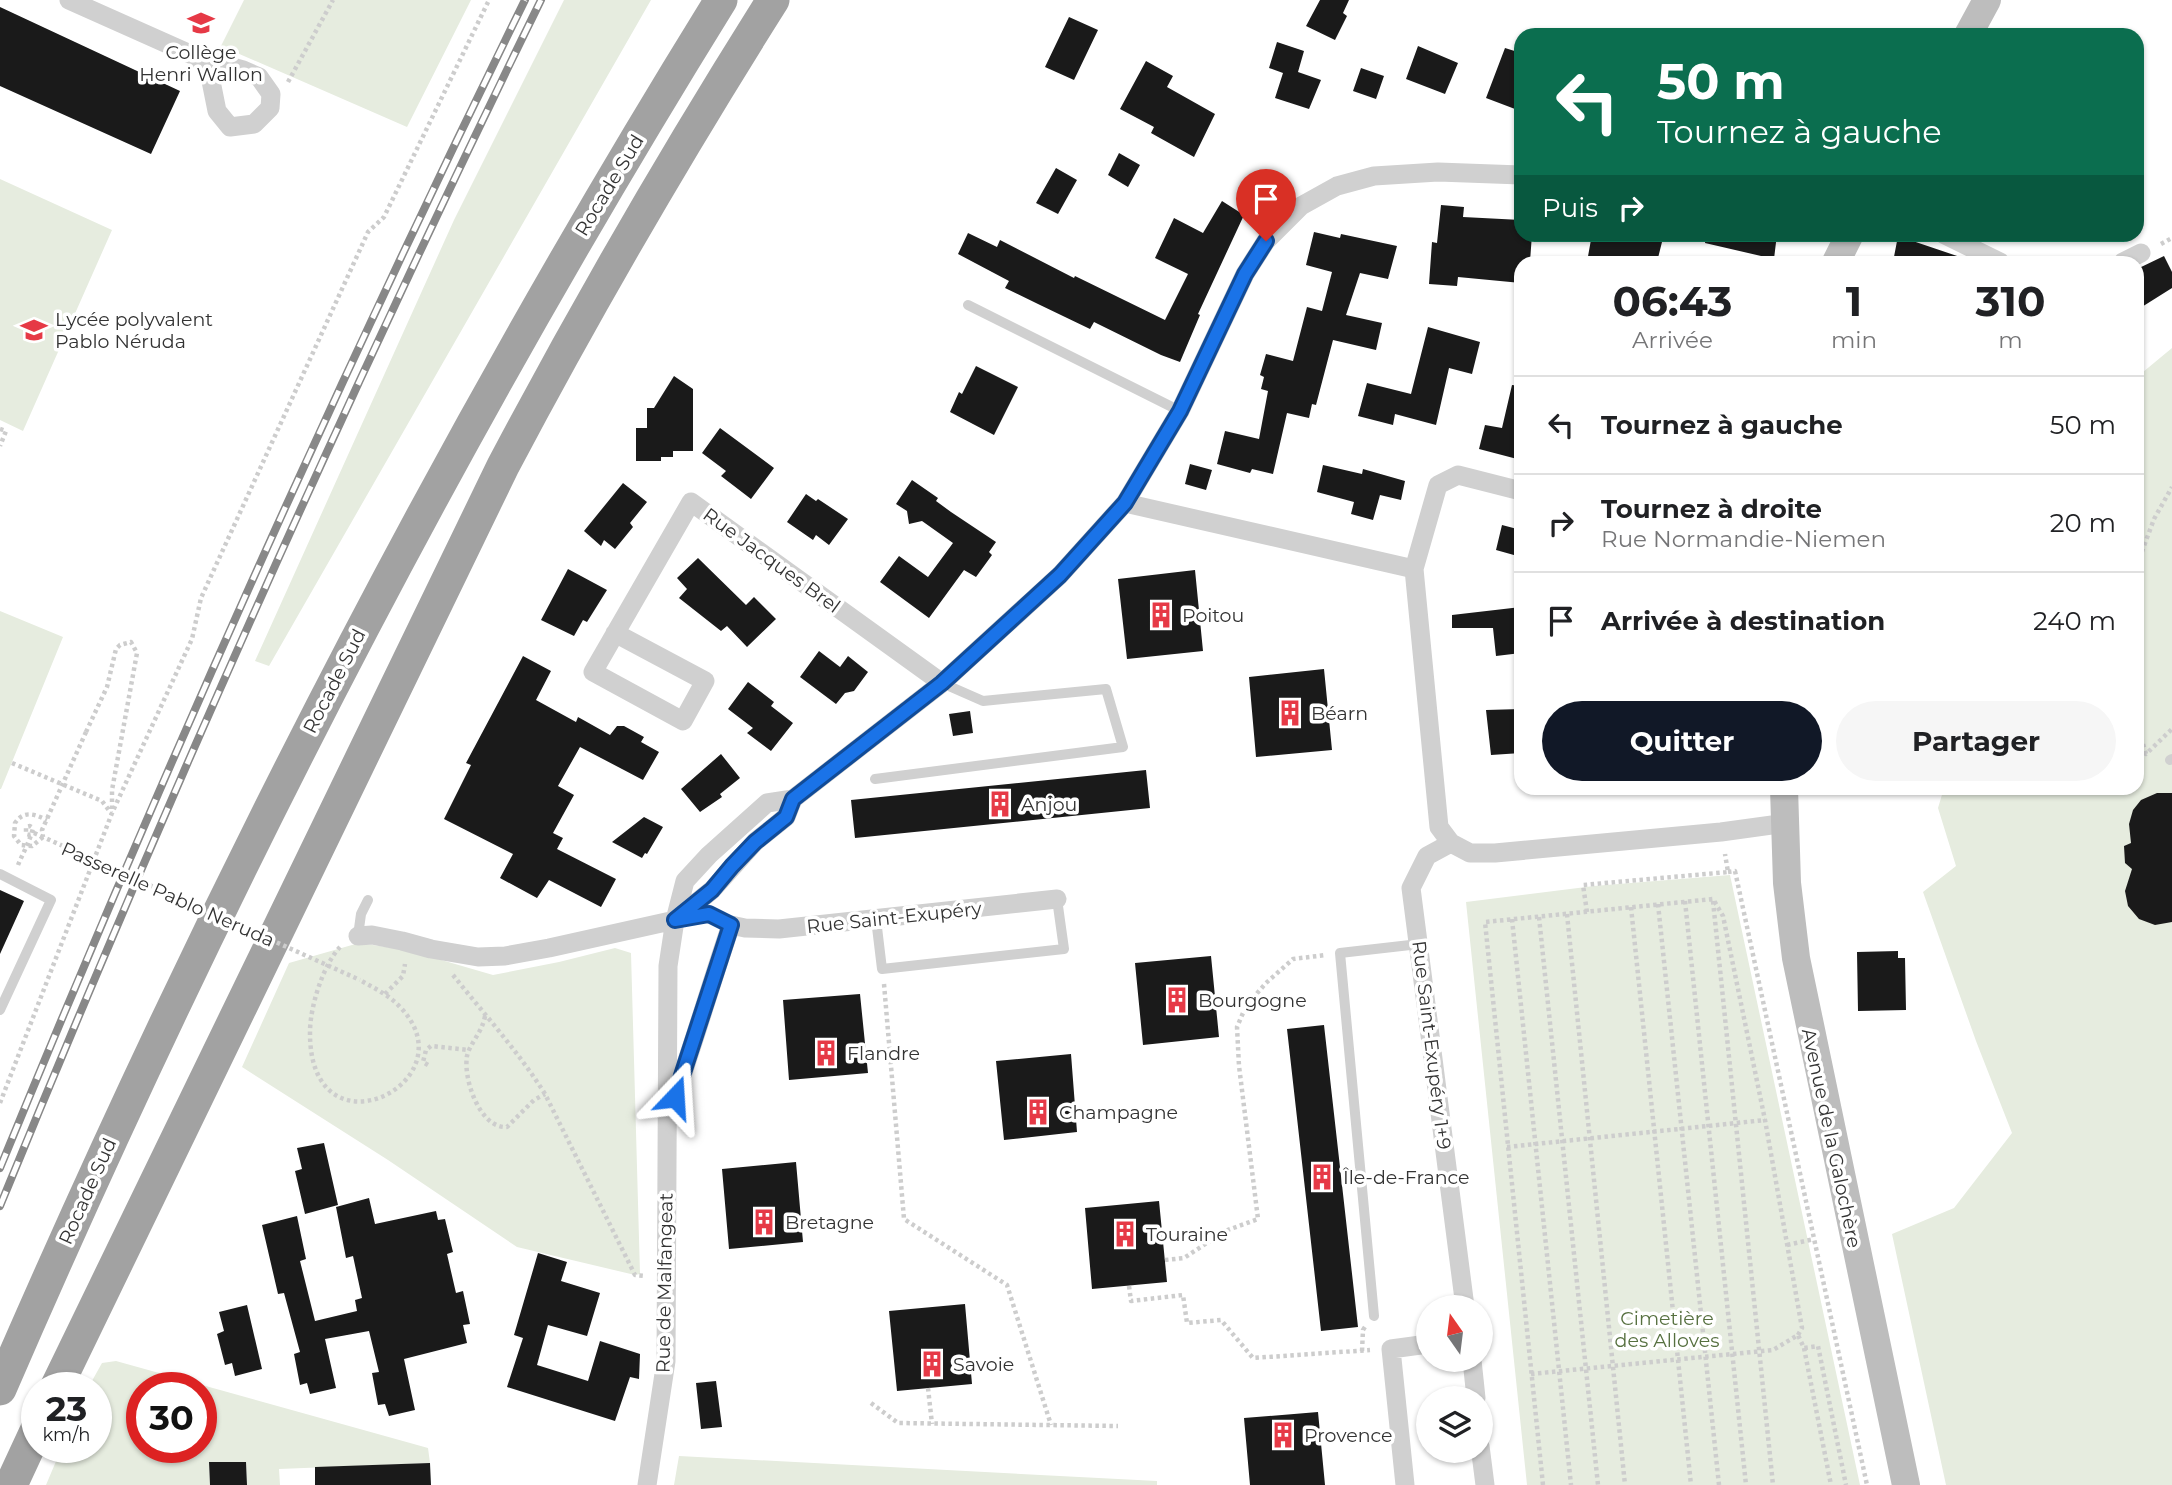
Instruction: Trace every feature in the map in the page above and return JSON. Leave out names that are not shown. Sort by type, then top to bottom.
[{"type":"highway","name":"Rocade Sud","points":[[0,1389],[140,1076],[229,890],[340,669],[461,444],[571,250],[721,0]]},
{"type":"highway","points":[[64,1372],[503,466],[569,341],[773,0]]},
{"type":"highway","points":[[11,1485],[21,1463]]},
{"type":"main road","points":[[1972,28],[1987,0]]},
{"type":"main road","name":"Avenue de la Galochère","points":[[1784,795],[1787,883],[1796,958],[1906,1485]]},
{"type":"street","points":[[69,0],[199,58],[259,77],[271,94],[270,108],[254,124],[230,127],[217,111],[210,76],[199,58]]},
{"type":"street","points":[[942,683],[1060,575],[1125,503],[1180,411],[1245,274],[1266,241],[1301,206],[1337,186],[1374,176],[1438,172],[1514,175]]},
{"type":"street","points":[[1959,242],[1988,256]]},
{"type":"street","points":[[2135,256],[2141,253]]},
{"type":"street","points":[[1514,489],[1458,475],[1438,485],[1414,569],[1435,805],[1439,827],[1451,843],[1470,853],[1495,853],[1721,832],[1786,823]]},
{"type":"street","name":"Rue Jacques Brel","points":[[615,633],[705,681],[683,721],[593,672],[615,633],[691,502],[942,683]]},
{"type":"street","points":[[1125,503],[1414,569]]},
{"type":"street","name":"Rue de Malfangeat","points":[[647,1485],[666,1361],[668,966],[675,920],[685,881],[709,855],[767,803],[793,799],[942,683]]},
{"type":"street","name":"Rue Saint-Exupéry 1+9","points":[[1451,843],[1427,856],[1411,888],[1463,1295]]},
{"type":"street","name":"Rue Saint-Exupéry","points":[[731,925],[779,929],[1057,899]]},
{"type":"street","points":[[358,936],[372,935],[431,950],[478,957],[505,956],[675,920]]},
{"type":"street","name":"Rue de Malfangeat","points":[[666,1121],[693,1047],[706,996],[731,925]]},
{"type":"street","points":[[1405,1485],[1391,1349],[1416,1346]]},
{"type":"street","points":[[1482,1463],[1485,1485]]},
{"type":"lane","points":[[968,305],[1180,411]]},
{"type":"lane","points":[[875,779],[1123,747],[1106,690],[983,701],[942,683]]},
{"type":"lane","points":[[0,874],[51,900],[0,1010]]},
{"type":"lane","points":[[876,919],[882,970],[1064,949],[1057,899]]},
{"type":"lane","points":[[358,936],[361,914],[368,900]]},
{"type":"lane","points":[[675,920],[709,914],[731,925]]},
{"type":"lane","points":[[1374,1316],[1340,953],[1419,944]]},
{"type":"path","points":[[270,108],[283,91],[333,0]]},
{"type":"path","points":[[0,1103],[112,813],[192,639],[201,598],[368,232],[384,217],[489,0]]},
{"type":"path","points":[[0,429],[6,431],[0,446]]},
{"type":"path","points":[[2144,546],[2154,519],[2172,487]]},
{"type":"path","name":"Passerelle Pablo Neruda","points":[[112,813],[112,790],[137,653],[131,642],[116,649],[107,687],[42,830],[43,837],[360,980],[385,995],[409,1017],[419,1045],[417,1058],[411,1076],[386,1097],[366,1102],[350,1101],[333,1093],[317,1075],[310,1057],[310,1027],[319,984],[334,953],[344,943],[358,936]]},
{"type":"path","points":[[2144,747],[2146,754],[2172,729]]},
{"type":"path","points":[[12,763],[102,801],[112,813]]},
{"type":"path","points":[[12,879],[30,837],[32,832],[33,828],[26,827],[26,834],[29,835],[31,834],[34,833],[43,837],[39,842],[25,846],[16,840],[13,829],[15,822],[22,815],[32,814],[47,820]]},
{"type":"path","points":[[1721,832],[1728,872]]},
{"type":"path","points":[[1587,912],[1584,885],[1735,871],[1867,1485]]},
{"type":"path","points":[[1543,1485],[1485,922],[1713,899]]},
{"type":"path","points":[[1531,1374],[1773,1350],[1798,1335],[1802,1328],[1765,1119],[1723,916],[1713,899]]},
{"type":"path","points":[[1713,899],[1773,1485]]},
{"type":"path","points":[[1685,901],[1746,1485]]},
{"type":"path","points":[[1658,904],[1718,1485]]},
{"type":"path","points":[[1631,907],[1691,1485]]},
{"type":"path","points":[[1567,914],[1625,1485]]},
{"type":"path","points":[[1539,916],[1598,1485]]},
{"type":"path","points":[[1513,919],[1571,1485]]},
{"type":"path","points":[[431,950],[516,1051],[545,1094],[635,1275],[665,1279]]},
{"type":"path","points":[[1165,1260],[1184,1258],[1225,1231],[1258,1219],[1239,1066],[1237,1027],[1246,1006],[1266,983],[1293,959],[1340,953]]},
{"type":"path","points":[[385,995],[403,976],[405,962]]},
{"type":"path","points":[[882,970],[904,1219],[1007,1285],[1051,1425]]},
{"type":"path","points":[[485,1015],[482,1028],[470,1050],[465,1073],[483,1116],[499,1127],[507,1127],[534,1100],[545,1094]]},
{"type":"path","points":[[428,1065],[423,1062],[426,1050],[431,1046],[470,1050]]},
{"type":"path","points":[[1507,1147],[1765,1119]]},
{"type":"path","points":[[1787,1245],[1814,1238]]},
{"type":"path","points":[[1129,1286],[1131,1301],[1183,1295],[1187,1322],[1221,1320],[1253,1358],[1391,1349]]},
{"type":"path","points":[[1798,1335],[1804,1348],[1831,1485]]},
{"type":"path","points":[[1804,1348],[1818,1346],[1846,1485]]},
{"type":"path","points":[[928,1388],[932,1424]]},
{"type":"path","points":[[872,1403],[898,1423],[1118,1426]]},
{"type":"green space","points":[[244,0],[471,0],[407,127],[221,46]]},
{"type":"green space","points":[[564,0],[651,0],[269,666],[255,661],[454,220]]},
{"type":"green space","name":"Lycée polyvalent Pablo Néruda","points":[[0,179],[112,230],[23,431],[0,420]]},
{"type":"green space","points":[[2172,348],[2172,1485],[1946,1485],[1892,1234],[1954,1208],[2012,1133],[1923,892],[1956,866],[1938,808],[1942,795],[2144,795],[2144,371]]},
{"type":"green space","points":[[0,611],[63,637],[1,789],[0,789]]},
{"type":"green space","name":"Cimetière des Alloves","points":[[1730,875],[1860,1485],[1527,1485],[1466,902],[1594,886]]},
{"type":"green space","points":[[359,943],[407,950],[493,975],[615,948],[631,953],[640,1274],[517,1247],[388,1160],[242,1067],[289,963]]},
{"type":"green space","points":[[116,1361],[155,1372],[126,1372],[126,1463],[209,1463],[210,1485],[46,1485],[55,1463],[112,1463],[112,1372],[97,1372],[102,1363]]},
{"type":"green space","points":[[217,1389],[428,1448],[430,1463],[279,1469],[280,1485],[247,1485],[246,1462],[217,1462]]},
{"type":"green space","points":[[679,1456],[1157,1481],[1157,1485],[674,1485]]},
{"type":"building","points":[[1320,0],[1349,0],[1343,13],[1347,16],[1335,40],[1306,26]]},
{"type":"building","points":[[0,7],[180,91],[151,154],[0,86]]},
{"type":"building","points":[[1069,17],[1098,30],[1074,80],[1045,67]]},
{"type":"building","points":[[1277,42],[1304,51],[1298,72],[1321,80],[1309,109],[1275,98],[1283,73],[1269,68]]},
{"type":"building","points":[[1418,46],[1458,63],[1445,94],[1406,79]]},
{"type":"building","points":[[1505,48],[1514,51],[1514,109],[1486,98]]},
{"type":"building","points":[[1146,61],[1173,76],[1167,87],[1215,114],[1194,157],[1151,133],[1154,127],[1120,109]]},
{"type":"building","points":[[1361,68],[1384,76],[1376,99],[1353,91]]},
{"type":"building","points":[[1119,153],[1140,165],[1128,187],[1108,175]]},
{"type":"building","points":[[1056,168],[1077,180],[1058,214],[1036,203]]},
{"type":"building","points":[[1222,201],[1244,215],[1198,314],[1200,315],[1180,362],[1094,322],[1090,329],[1005,288],[1009,281],[958,254],[968,233],[997,247],[1000,240],[1165,320],[1188,274],[1155,258],[1174,218],[1203,233]]},
{"type":"building","points":[[1441,205],[1464,207],[1463,217],[1514,220],[1514,242],[1531,242],[1530,256],[1514,256],[1514,282],[1458,277],[1457,286],[1429,284],[1432,242],[1437,243]]},
{"type":"building","points":[[1314,232],[1340,238],[1341,234],[1397,246],[1388,279],[1360,273],[1346,315],[1382,323],[1376,350],[1333,340],[1316,405],[1312,404],[1309,418],[1287,413],[1273,474],[1252,469],[1250,473],[1217,464],[1225,431],[1259,439],[1268,391],[1261,389],[1264,377],[1260,375],[1266,354],[1293,361],[1307,307],[1322,311],[1332,272],[1306,265]]},
{"type":"building","points":[[1591,242],[1662,242],[1658,256],[1588,256]]},
{"type":"building","points":[[1776,242],[1774,256],[1761,256],[1705,243]]},
{"type":"building","points":[[1897,242],[1916,242],[1957,256],[1894,256]]},
{"type":"building","points":[[2164,256],[2172,272],[2172,288],[2144,306],[2144,266]]},
{"type":"building","points":[[1428,327],[1480,342],[1472,374],[1449,368],[1436,425],[1395,414],[1393,425],[1358,416],[1367,383],[1411,394]]},
{"type":"building","points":[[976,366],[1018,387],[994,435],[950,412]]},
{"type":"building","points":[[674,376],[693,389],[693,451],[673,451],[673,457],[661,457],[661,461],[636,461],[636,428],[647,428],[647,408],[654,408]]},
{"type":"building","points":[[1514,385],[1514,458],[1479,449],[1485,425],[1502,428]]},
{"type":"building","points":[[720,428],[774,468],[751,499],[721,476],[726,471],[702,453]]},
{"type":"building","points":[[1190,464],[1212,470],[1206,490],[1185,484]]},
{"type":"building","points":[[1323,465],[1362,474],[1363,469],[1405,481],[1401,500],[1380,495],[1373,520],[1351,514],[1354,502],[1317,492]]},
{"type":"building","points":[[912,480],[938,498],[936,501],[996,542],[989,552],[992,555],[976,577],[964,570],[929,618],[880,582],[899,556],[928,577],[953,543],[922,521],[909,524],[907,511],[896,504]]},
{"type":"building","points":[[623,483],[647,502],[630,523],[633,527],[615,549],[604,540],[601,546],[584,531]]},
{"type":"building","points":[[806,494],[848,519],[829,545],[816,535],[813,540],[787,522]]},
{"type":"building","points":[[1502,525],[1514,528],[1514,555],[1496,550]]},
{"type":"building","points":[[698,558],[746,605],[754,597],[776,619],[747,647],[727,626],[721,631],[679,598],[687,589],[677,578]]},
{"type":"building","points":[[568,569],[607,590],[587,622],[583,620],[574,636],[541,620]]},
{"type":"building","name":"Poitou","points":[[1195,570],[1203,651],[1127,659],[1118,579]]},
{"type":"building","points":[[1514,608],[1514,654],[1496,656],[1493,628],[1452,628],[1452,615]]},
{"type":"building","points":[[819,651],[840,667],[848,656],[868,672],[854,691],[845,693],[836,704],[800,677]]},
{"type":"building","points":[[523,656],[551,671],[536,700],[576,722],[578,717],[610,735],[617,726],[624,726],[644,737],[641,742],[659,752],[643,780],[580,747],[558,786],[574,795],[553,833],[563,838],[557,849],[616,879],[601,907],[549,880],[537,898],[500,878],[513,854],[444,819],[471,765],[466,763]]},
{"type":"building","name":"Béarn","points":[[1324,669],[1332,750],[1256,757],[1249,677]]},
{"type":"building","points":[[748,682],[774,702],[771,706],[793,723],[771,751],[747,733],[753,728],[728,709]]},
{"type":"building","points":[[1514,709],[1514,753],[1491,755],[1486,710]]},
{"type":"building","points":[[970,711],[973,733],[953,736],[949,714]]},
{"type":"building","points":[[721,754],[740,778],[720,794],[722,797],[700,812],[681,789]]},
{"type":"building","name":"Anjou","points":[[1146,770],[1150,808],[855,838],[851,800]]},
{"type":"building","points":[[2157,793],[2172,793],[2172,922],[2155,925],[2139,919],[2128,906],[2125,891],[2132,869],[2125,863],[2124,846],[2131,843],[2129,824],[2133,810],[2141,800]]},
{"type":"building","points":[[644,817],[663,827],[642,858],[612,842]]},
{"type":"building","points":[[0,890],[24,901],[0,954]]},
{"type":"building","points":[[1898,951],[1898,958],[1905,958],[1906,1010],[1858,1011],[1857,952]]},
{"type":"building","name":"Bourgogne","points":[[1211,956],[1219,1037],[1143,1045],[1135,963]]},
{"type":"building","name":"Flandre","points":[[860,994],[868,1073],[789,1080],[783,1000]]},
{"type":"building","name":"Île-de-France","points":[[1324,1025],[1358,1327],[1321,1331],[1287,1029]]},
{"type":"building","name":"Champagne","points":[[1071,1054],[1077,1132],[1004,1140],[996,1061]]},
{"type":"building","points":[[324,1143],[338,1205],[305,1214],[295,1171],[302,1169],[297,1148]]},
{"type":"building","name":"Bretagne","points":[[796,1162],[803,1242],[729,1249],[722,1169]]},
{"type":"building","points":[[369,1198],[375,1224],[436,1211],[438,1220],[445,1219],[453,1252],[447,1254],[456,1293],[463,1291],[470,1324],[463,1325],[467,1343],[404,1359],[415,1410],[389,1416],[385,1404],[378,1405],[372,1373],[379,1372],[369,1331],[325,1339],[336,1388],[310,1394],[307,1383],[300,1385],[294,1354],[300,1352],[284,1293],[278,1294],[262,1225],[297,1216],[306,1259],[300,1261],[315,1321],[357,1311],[355,1300],[362,1298],[353,1256],[346,1258],[336,1207]]},
{"type":"building","name":"Touraine","points":[[1159,1201],[1167,1282],[1092,1289],[1085,1208]]},
{"type":"building","points":[[538,1253],[567,1262],[561,1281],[600,1293],[587,1336],[548,1325],[537,1365],[588,1381],[600,1341],[640,1354],[639,1379],[630,1377],[615,1421],[507,1387],[523,1338],[514,1335]]},
{"type":"building","name":"Savoie","points":[[965,1304],[972,1384],[897,1391],[889,1311]]},
{"type":"building","points":[[247,1305],[262,1369],[235,1376],[232,1363],[225,1365],[217,1334],[224,1331],[219,1312]]},
{"type":"building","points":[[716,1381],[722,1427],[701,1429],[696,1383]]},
{"type":"building","name":"Provence","points":[[1318,1412],[1325,1485],[1250,1485],[1244,1418]]},
{"type":"building","points":[[246,1462],[247,1485],[210,1485],[209,1463]]},
{"type":"building","points":[[430,1463],[431,1485],[315,1485],[315,1467]]},
{"type":"railway","points":[[0,1168],[124,873],[253,580],[386,289],[525,0]]},
{"type":"railway","points":[[0,1206],[63,1053],[260,598],[398,298],[541,0]]},
{"type":"place","name":"Collège Henri Wallon","points":[[201,23]]},
{"type":"place","name":"Lycée polyvalent Pablo Néruda","points":[[34,330]]},
{"type":"place","name":"Poitou","points":[[1161,615]]},
{"type":"place","name":"Béarn","points":[[1290,713]]},
{"type":"place","name":"Anjou","points":[[1000,804]]},
{"type":"place","name":"Bourgogne","points":[[1177,1000]]},
{"type":"place","name":"Flandre","points":[[826,1053]]},
{"type":"place","name":"Champagne","points":[[1038,1112]]},
{"type":"place","name":"Île-de-France","points":[[1322,1177]]},
{"type":"place","name":"Bretagne","points":[[764,1222]]},
{"type":"place","name":"Touraine","points":[[1125,1234]]},
{"type":"place","name":"Savoie","points":[[932,1364]]},
{"type":"place","name":"Provence","points":[[1283,1435]]},
{"type":"route","points":[[675,1097],[731,925],[709,914],[675,920],[712,890],[755,842],[786,817],[793,799],[942,683],[1060,575],[1125,503],[1180,411],[1245,274],[1266,241]]}]
